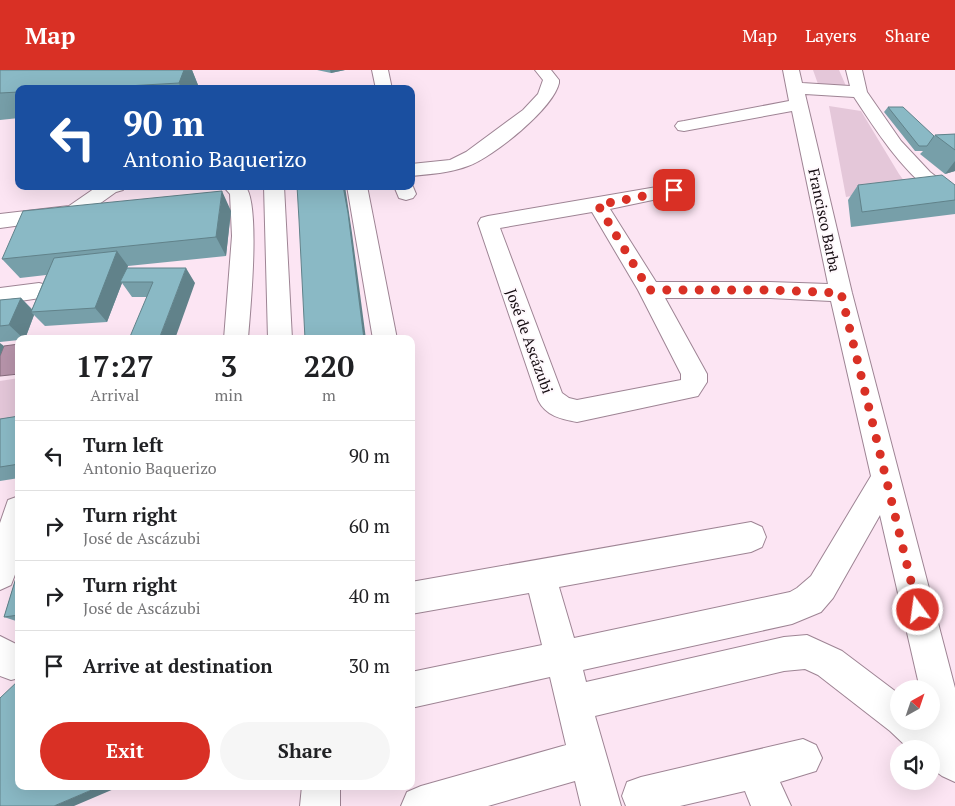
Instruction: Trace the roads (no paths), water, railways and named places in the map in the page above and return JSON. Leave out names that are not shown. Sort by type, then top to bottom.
[{"type":"street","points":[[380,70],[383,85]]},
{"type":"street","points":[[415,170],[450,166],[464,161],[535,109],[545,97],[551,80],[543,70]]},
{"type":"street","points":[[854,70],[859,92],[895,145],[923,176],[955,201]]},
{"type":"street","points":[[684,126],[796,87],[859,92]]},
{"type":"street","name":"Francisco Barba","points":[[796,87],[841,293],[931,667],[955,748]]},
{"type":"street","points":[[4,209],[74,212],[107,190]]},
{"type":"street","points":[[236,335],[243,236],[240,192],[238,190]]},
{"type":"street","points":[[274,190],[280,335]]},
{"type":"street","points":[[358,190],[384,335]]},
{"type":"street","name":"José de Ascázubi","points":[[598,205],[649,290],[694,374],[694,382],[689,390],[577,411],[562,408],[551,400],[488,223],[674,190]]},
{"type":"street","points":[[649,290],[770,290],[841,293]]},
{"type":"street","points":[[0,296],[39,291]]},
{"type":"street","points":[[415,689],[792,608],[809,600],[822,587],[886,478]]},
{"type":"street","points":[[0,502],[15,500]]},
{"type":"street","points":[[0,574],[15,523]]},
{"type":"street","points":[[415,597],[751,537]]},
{"type":"street","points":[[540,574],[601,806]]},
{"type":"street","points":[[574,703],[784,654],[807,652],[830,663],[890,710]]},
{"type":"street","points":[[0,653],[11,663],[15,662]]},
{"type":"street","points":[[915,730],[955,763]]},
{"type":"street","points":[[421,806],[588,758]]},
{"type":"street","points":[[642,796],[803,758]]},
{"type":"street","points":[[756,770],[771,806]]},
{"type":"street","points":[[320,806],[321,790]]}]
